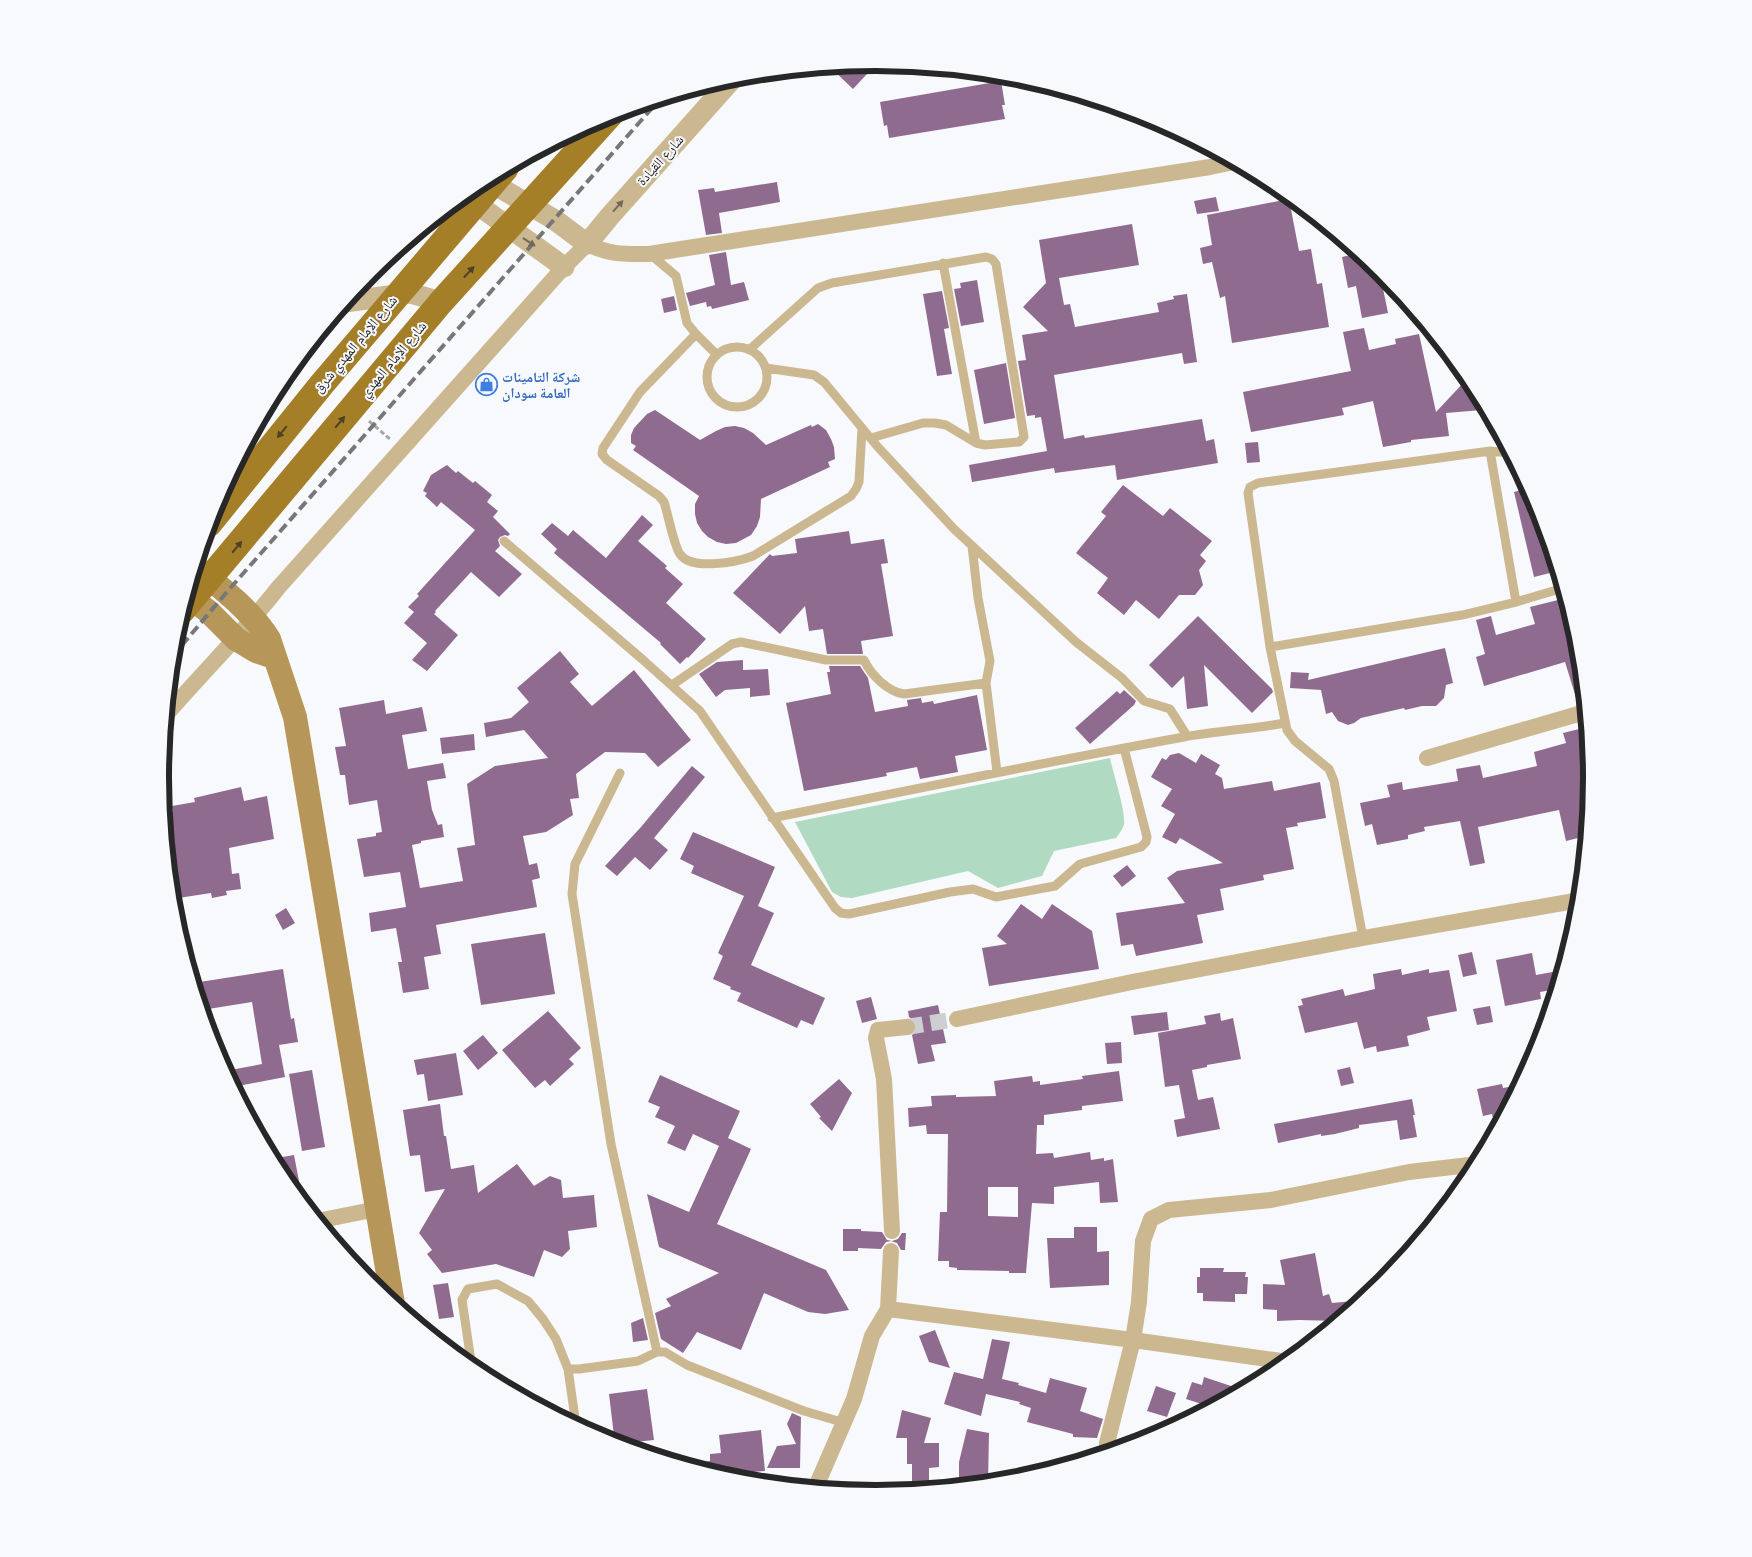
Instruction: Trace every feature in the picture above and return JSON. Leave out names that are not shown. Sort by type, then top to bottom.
[{"type":"main road","name":"شارع الإمام المهدي","points":[[195,587],[203,573],[441,302],[599,128]]},
{"type":"main road","name":"شارع الإمام المهدي شرق","points":[[224,505],[397,294],[469,200]]},
{"type":"main road","points":[[203,573],[254,619],[269,639],[295,717],[391,1293]]},
{"type":"main road","points":[[191,604],[209,612],[236,639],[256,651],[274,657]]},
{"type":"street","name":"شارع القيادة","points":[[587,244],[724,88]]},
{"type":"street","points":[[498,181],[529,206],[555,220],[587,244],[604,252],[650,254],[1226,164]]},
{"type":"street","points":[[469,200],[564,267]]},
{"type":"street","points":[[173,708],[254,619],[278,588],[564,267],[587,244]]},
{"type":"street","points":[[355,300],[410,293],[441,302]]},
{"type":"street","points":[[1426,758],[1580,713]]},
{"type":"street","points":[[957,1019],[1132,982],[1363,938],[1572,901]]},
{"type":"street","points":[[892,1232],[884,1079],[876,1038],[878,1030],[907,1027]]},
{"type":"street","points":[[1108,1446],[1133,1340],[1139,1302],[1144,1241],[1151,1220],[1169,1210],[1271,1200],[1409,1172],[1468,1165]]},
{"type":"street","points":[[324,1220],[378,1209]]},
{"type":"street","points":[[818,1483],[854,1399],[872,1336],[888,1309],[891,1250]]},
{"type":"street","points":[[888,1309],[1278,1361]]},
{"type":"lane","points":[[650,254],[676,276],[688,323],[717,355]]},
{"type":"lane","points":[[749,350],[818,288],[832,283],[986,256],[992,260],[996,264],[1024,437],[1019,442],[985,445],[946,425],[923,423],[871,438]]},
{"type":"lane","points":[[943,263],[976,442]]},
{"type":"lane","points":[[696,334],[640,392],[603,448],[602,454],[607,460],[659,496],[664,502],[679,554],[686,561],[697,564],[740,561],[753,556],[851,496],[859,482],[862,428]]},
{"type":"lane","points":[[741,347],[749,350],[756,354],[766,368],[766,385],[762,393],[750,404],[733,406],[718,400],[708,386],[708,369],[717,355],[732,348],[741,347]]},
{"type":"lane","points":[[766,368],[814,376],[824,382],[862,428],[954,529],[1076,642],[1122,678],[1144,701],[1170,709],[1188,736]]},
{"type":"lane","points":[[1490,451],[1516,602]]},
{"type":"lane","points":[[1363,938],[1334,781],[1329,769],[1290,736],[1285,723],[1270,647],[1248,493],[1250,487],[1258,483],[1490,451],[1503,452]]},
{"type":"lane","points":[[504,541],[700,711],[772,818],[835,908],[841,913],[849,914],[972,889],[996,897],[1055,886],[1080,864],[1141,847],[1146,842],[1147,837],[1124,748]]},
{"type":"lane","points":[[972,546],[978,598],[990,660],[986,683],[997,772]]},
{"type":"lane","points":[[1270,647],[1462,615],[1557,590]]},
{"type":"lane","points":[[672,685],[732,644],[741,642],[826,660],[864,660],[869,670],[893,691],[898,693],[904,694],[986,683]]},
{"type":"lane","points":[[772,818],[997,772],[1188,736],[1253,729],[1285,723]]},
{"type":"lane","points":[[620,773],[575,864],[572,894],[610,1144],[657,1352]]},
{"type":"lane","points":[[471,1358],[462,1300],[468,1290],[497,1284],[528,1301],[556,1339],[568,1369],[575,1418]]},
{"type":"lane","points":[[568,1369],[579,1370],[638,1361],[657,1352],[665,1352],[687,1365],[804,1411],[844,1423]]},
{"type":"green space","points":[[1110,758],[1124,819],[1124,825],[1116,838],[1054,851],[1042,876],[998,888],[968,871],[852,898],[841,897],[832,892],[795,822]]},
{"type":"building","points":[[864,72],[867,74],[853,89],[836,73]]},
{"type":"building","points":[[996,82],[1001,83],[1005,105],[1002,105],[1005,119],[889,138],[887,125],[884,126],[880,102]]},
{"type":"building","points":[[777,182],[780,202],[719,213],[722,233],[706,235],[698,190],[714,188],[715,192]]},
{"type":"building","points":[[1216,197],[1219,211],[1197,214],[1194,201]]},
{"type":"building","points":[[1283,200],[1290,205],[1299,251],[1311,249],[1317,284],[1322,283],[1329,327],[1232,343],[1225,296],[1220,298],[1212,262],[1203,264],[1200,248],[1212,245],[1207,215]]},
{"type":"building","points":[[1132,224],[1139,265],[1059,278],[1064,305],[1070,304],[1075,327],[1159,312],[1157,303],[1174,299],[1173,296],[1187,294],[1197,362],[1184,364],[1182,353],[1054,375],[1064,439],[1084,435],[1085,438],[1202,419],[1206,441],[1214,439],[1218,463],[1117,480],[1115,465],[1055,473],[1054,468],[972,482],[969,465],[1047,451],[1041,417],[1035,418],[1035,415],[1027,416],[1018,361],[1026,360],[1022,335],[1048,331],[1023,307],[1046,283],[1039,240]]},
{"type":"building","points":[[726,252],[731,285],[744,282],[749,300],[712,309],[711,306],[707,307],[706,302],[690,306],[686,293],[715,285],[709,255]]},
{"type":"building","points":[[1351,255],[1382,285],[1388,313],[1362,318],[1356,286],[1348,288],[1342,257]]},
{"type":"building","points":[[977,280],[984,322],[961,326],[954,289],[961,288],[960,283]]},
{"type":"building","points":[[942,291],[949,328],[944,329],[952,374],[937,376],[923,294]]},
{"type":"building","points":[[674,296],[677,310],[664,313],[661,299]]},
{"type":"building","points":[[1364,328],[1369,350],[1396,344],[1395,339],[1419,334],[1436,412],[1462,384],[1479,410],[1446,413],[1449,436],[1411,440],[1411,442],[1383,447],[1373,401],[1342,408],[1344,415],[1251,432],[1243,392],[1351,371],[1343,332]]},
{"type":"building","points":[[1006,363],[1015,418],[984,424],[974,370]]},
{"type":"building","points":[[655,410],[700,440],[725,427],[735,426],[753,433],[766,445],[811,425],[812,427],[818,424],[826,430],[831,439],[835,459],[828,462],[830,467],[761,499],[760,517],[751,535],[736,543],[726,544],[717,542],[708,537],[697,523],[695,504],[699,496],[633,450],[636,446],[631,443],[631,435],[634,428],[647,414]]},
{"type":"building","points":[[1258,442],[1260,462],[1247,463],[1245,443]]},
{"type":"building","points":[[447,465],[473,483],[475,481],[492,495],[487,502],[498,511],[493,517],[510,534],[500,537],[498,540],[500,546],[495,551],[522,574],[499,597],[471,572],[435,611],[434,614],[458,635],[427,671],[412,660],[427,643],[404,623],[414,612],[408,607],[419,596],[417,594],[475,530],[441,502],[437,507],[425,496],[427,493],[423,491],[431,475]]},
{"type":"building","points":[[1123,485],[1163,516],[1170,508],[1212,541],[1200,555],[1206,561],[1199,570],[1203,585],[1195,595],[1179,595],[1159,619],[1136,600],[1124,615],[1097,593],[1108,578],[1076,553],[1106,516],[1101,512]]},
{"type":"building","points":[[1521,490],[1546,551],[1552,572],[1534,577],[1514,492]]},
{"type":"building","points":[[642,515],[653,525],[638,541],[667,566],[665,568],[683,584],[666,603],[706,639],[680,664],[661,643],[554,553],[557,549],[541,534],[552,523],[568,536],[573,530],[606,558]]},
{"type":"building","points":[[849,531],[851,544],[884,539],[888,563],[881,564],[893,636],[861,641],[863,654],[827,654],[823,629],[809,631],[805,606],[780,634],[733,593],[770,554],[772,556],[797,553],[795,539]]},
{"type":"building","points":[[1560,599],[1570,641],[1579,704],[1565,662],[1484,686],[1476,657],[1485,654],[1476,620],[1491,616],[1496,635],[1535,624],[1530,607]]},
{"type":"building","points":[[1198,616],[1272,689],[1273,692],[1252,713],[1204,665],[1208,706],[1187,709],[1184,676],[1172,688],[1149,665]]},
{"type":"building","points":[[1445,648],[1453,683],[1446,685],[1444,698],[1436,706],[1422,706],[1405,710],[1404,708],[1361,718],[1348,725],[1338,721],[1332,712],[1326,714],[1321,690],[1290,688],[1291,672],[1309,673],[1308,680]]},
{"type":"building","points":[[560,651],[579,674],[570,682],[592,706],[634,670],[691,740],[658,767],[645,753],[605,752],[576,774],[579,798],[570,799],[573,815],[546,832],[523,836],[529,865],[537,863],[540,878],[532,880],[537,907],[436,925],[441,954],[424,957],[429,989],[403,993],[398,962],[402,962],[396,928],[371,932],[369,913],[406,907],[400,872],[364,877],[357,839],[376,836],[376,833],[382,832],[377,800],[349,805],[345,775],[340,775],[335,747],[346,746],[339,708],[384,700],[386,714],[422,707],[427,731],[402,735],[408,769],[443,763],[446,778],[427,781],[432,810],[438,825],[442,824],[444,837],[421,841],[421,843],[412,845],[420,888],[463,881],[457,848],[475,845],[467,784],[495,766],[548,758],[524,730],[486,737],[484,723],[511,718],[529,702],[517,688]]},
{"type":"building","points":[[743,660],[743,670],[768,669],[770,695],[750,697],[750,688],[725,690],[716,697],[699,674],[717,662]]},
{"type":"building","points":[[829,666],[860,666],[868,678],[875,712],[908,706],[907,700],[921,698],[922,703],[933,701],[934,704],[977,695],[987,750],[955,756],[958,772],[920,779],[917,767],[886,773],[887,776],[804,791],[786,703],[831,694],[827,672],[830,672]]},
{"type":"building","points":[[1124,690],[1136,701],[1134,705],[1090,744],[1075,728],[1117,691],[1120,694]]},
{"type":"building","points":[[1582,728],[1583,778],[1581,837],[1566,841],[1559,810],[1478,827],[1485,863],[1470,866],[1460,821],[1424,827],[1425,831],[1408,835],[1408,839],[1377,845],[1372,824],[1365,826],[1360,803],[1390,797],[1387,785],[1402,782],[1403,790],[1458,781],[1456,769],[1480,765],[1483,778],[1537,766],[1534,752],[1566,743],[1563,733]]},
{"type":"building","points":[[474,734],[475,750],[442,754],[440,738]]},
{"type":"building","points":[[1179,753],[1196,763],[1201,754],[1220,765],[1215,774],[1222,778],[1224,789],[1272,781],[1274,791],[1320,782],[1326,818],[1297,823],[1298,826],[1286,828],[1294,869],[1263,875],[1264,880],[1220,889],[1224,910],[1197,915],[1203,943],[1136,956],[1133,944],[1121,946],[1116,913],[1185,903],[1167,878],[1177,871],[1223,863],[1180,838],[1176,844],[1162,837],[1175,814],[1161,806],[1172,789],[1151,777],[1162,758],[1166,760],[1170,755]]},
{"type":"building","points":[[692,766],[705,777],[654,838],[668,850],[650,870],[635,857],[617,876],[605,866],[641,827]]},
{"type":"building","points":[[241,787],[244,801],[267,796],[274,839],[229,848],[232,874],[239,873],[241,889],[226,891],[227,895],[212,898],[211,893],[179,898],[170,812],[173,812],[172,806],[195,802],[194,798]]},
{"type":"building","points":[[693,832],[775,867],[758,906],[774,913],[751,965],[825,998],[813,1025],[801,1020],[797,1028],[737,1001],[741,993],[713,979],[723,956],[718,953],[744,896],[691,873],[694,866],[680,859]]},
{"type":"building","points":[[1127,865],[1136,876],[1122,887],[1113,876]]},
{"type":"building","points":[[1021,904],[1042,919],[1052,904],[1092,931],[1099,969],[989,986],[982,948],[1007,944],[997,936]]},
{"type":"building","points":[[286,908],[295,923],[283,930],[275,915]]},
{"type":"building","points":[[545,933],[555,994],[481,1005],[471,944]]},
{"type":"building","points":[[1472,952],[1477,974],[1463,977],[1458,955]]},
{"type":"building","points":[[1532,953],[1536,975],[1556,971],[1551,990],[1540,992],[1541,999],[1505,1006],[1496,960]]},
{"type":"building","points":[[283,969],[291,1019],[294,1018],[298,1042],[279,1045],[285,1077],[240,1086],[232,1070],[262,1064],[252,1002],[207,1009],[199,982]]},
{"type":"building","points":[[1401,969],[1402,975],[1429,969],[1429,973],[1449,970],[1457,1011],[1427,1017],[1430,1030],[1407,1036],[1409,1046],[1377,1052],[1376,1046],[1364,1049],[1357,1022],[1305,1033],[1298,1006],[1303,1005],[1301,999],[1343,989],[1345,996],[1375,989],[1373,974]]},
{"type":"building","points":[[871,997],[877,1019],[862,1023],[856,1001]]},
{"type":"building","points":[[938,1005],[946,1043],[931,1045],[935,1061],[918,1064],[912,1035],[916,1032],[917,1026],[915,1021],[909,1017],[908,1011]]},
{"type":"building","points":[[1490,1006],[1493,1022],[1477,1025],[1473,1009]]},
{"type":"building","points":[[548,1011],[581,1048],[569,1059],[574,1064],[550,1086],[545,1080],[535,1088],[502,1050]]},
{"type":"building","points":[[1167,1012],[1169,1030],[1134,1035],[1131,1016]]},
{"type":"building","points":[[1220,1013],[1221,1021],[1233,1018],[1241,1059],[1207,1065],[1207,1067],[1192,1070],[1198,1100],[1213,1097],[1220,1129],[1177,1137],[1174,1120],[1185,1118],[1179,1085],[1165,1087],[1158,1033],[1206,1024],[1204,1016]]},
{"type":"building","points":[[483,1035],[498,1053],[478,1070],[463,1051]]},
{"type":"building","points":[[1121,1042],[1122,1063],[1107,1064],[1105,1043]]},
{"type":"building","points":[[456,1053],[463,1095],[428,1101],[424,1074],[417,1075],[414,1060]]},
{"type":"building","points":[[1350,1067],[1354,1083],[1341,1086],[1337,1070]]},
{"type":"building","points":[[312,1070],[325,1147],[302,1151],[289,1074]]},
{"type":"building","points":[[1119,1071],[1123,1101],[1082,1106],[1082,1110],[1044,1115],[1044,1125],[1037,1125],[1036,1154],[1053,1153],[1054,1158],[1090,1152],[1091,1160],[1104,1158],[1104,1161],[1113,1159],[1118,1202],[1100,1203],[1099,1182],[1054,1187],[1054,1204],[1032,1203],[1026,1273],[957,1270],[957,1268],[949,1267],[949,1261],[938,1261],[940,1212],[947,1212],[948,1134],[927,1134],[926,1125],[909,1127],[908,1108],[932,1106],[931,1096],[996,1096],[994,1081],[1032,1076],[1033,1082],[1040,1081],[1040,1085],[1083,1079],[1082,1076]],"holes":[[[988,1187],[1018,1187],[1018,1217],[988,1216]]]},
{"type":"building","points":[[660,1075],[740,1111],[728,1138],[751,1149],[717,1224],[826,1270],[849,1310],[825,1314],[808,1312],[764,1293],[741,1350],[697,1332],[683,1353],[661,1339],[655,1313],[671,1306],[666,1299],[719,1273],[659,1247],[647,1194],[689,1212],[719,1146],[693,1134],[685,1151],[667,1143],[675,1126],[655,1117],[660,1107],[648,1102]]},
{"type":"building","points":[[839,1079],[852,1093],[832,1131],[819,1118],[821,1117],[810,1104]]},
{"type":"building","points":[[1502,1084],[1503,1088],[1512,1086],[1494,1121],[1492,1114],[1483,1116],[1477,1089]]},
{"type":"building","points":[[1412,1099],[1417,1137],[1400,1140],[1397,1120],[1359,1125],[1359,1128],[1335,1134],[1321,1136],[1321,1134],[1278,1143],[1274,1124]]},
{"type":"building","points":[[440,1104],[451,1169],[474,1165],[478,1193],[517,1164],[534,1186],[550,1176],[561,1180],[563,1198],[594,1195],[597,1227],[568,1231],[570,1249],[562,1257],[544,1250],[534,1277],[496,1264],[442,1273],[427,1254],[432,1250],[419,1233],[445,1189],[425,1192],[420,1155],[410,1156],[403,1110]]},
{"type":"building","points":[[294,1155],[299,1181],[295,1182],[280,1157]]},
{"type":"building","points":[[1074,1227],[1097,1227],[1097,1252],[1109,1251],[1109,1285],[1050,1288],[1047,1238],[1074,1238]]},
{"type":"building","points":[[843,1229],[882,1232],[887,1240],[892,1241],[898,1239],[902,1233],[906,1233],[905,1250],[901,1250],[897,1243],[891,1241],[886,1242],[881,1249],[858,1248],[858,1251],[843,1251]]},
{"type":"building","points":[[1315,1253],[1323,1296],[1329,1294],[1332,1303],[1352,1301],[1329,1321],[1277,1321],[1277,1310],[1263,1309],[1263,1284],[1285,1285],[1280,1260]]},
{"type":"building","points":[[1200,1268],[1224,1268],[1223,1272],[1246,1272],[1245,1277],[1248,1277],[1247,1294],[1235,1294],[1235,1302],[1203,1301],[1203,1293],[1197,1293],[1197,1277],[1200,1277]]},
{"type":"building","points":[[448,1283],[454,1317],[439,1319],[433,1285]]},
{"type":"building","points":[[643,1318],[648,1340],[633,1342],[631,1323]]},
{"type":"building","points":[[935,1330],[950,1368],[929,1362],[919,1336]]},
{"type":"building","points":[[992,1339],[1010,1342],[1002,1379],[1046,1393],[1050,1378],[1087,1388],[1080,1411],[1103,1419],[1097,1438],[1073,1437],[1073,1434],[1027,1422],[1031,1408],[1019,1404],[1020,1402],[986,1394],[981,1416],[944,1404],[954,1372],[983,1379]]},
{"type":"building","points":[[1204,1377],[1236,1388],[1204,1405],[1186,1399],[1192,1382],[1202,1385]]},
{"type":"building","points":[[1156,1386],[1176,1393],[1167,1417],[1147,1411]]},
{"type":"building","points":[[647,1389],[654,1440],[633,1442],[614,1435],[609,1394]]},
{"type":"building","points":[[902,1410],[931,1418],[924,1443],[939,1443],[939,1467],[929,1468],[929,1483],[912,1484],[912,1464],[907,1464],[907,1438],[896,1438]]},
{"type":"building","points":[[792,1413],[801,1417],[800,1468],[767,1468],[777,1446],[796,1444],[787,1424]]},
{"type":"building","points":[[967,1429],[989,1433],[988,1476],[959,1481],[959,1462]]},
{"type":"building","points":[[761,1430],[765,1471],[743,1473],[697,1463],[710,1461],[710,1454],[721,1453],[719,1435]]},
{"type":"tunnel","points":[[907,1027],[957,1019]]},
{"type":"railway","points":[[181,646],[652,108]]},
{"type":"place","name":"شركة التامينات العامة سودان","points":[[486,385]]}]
